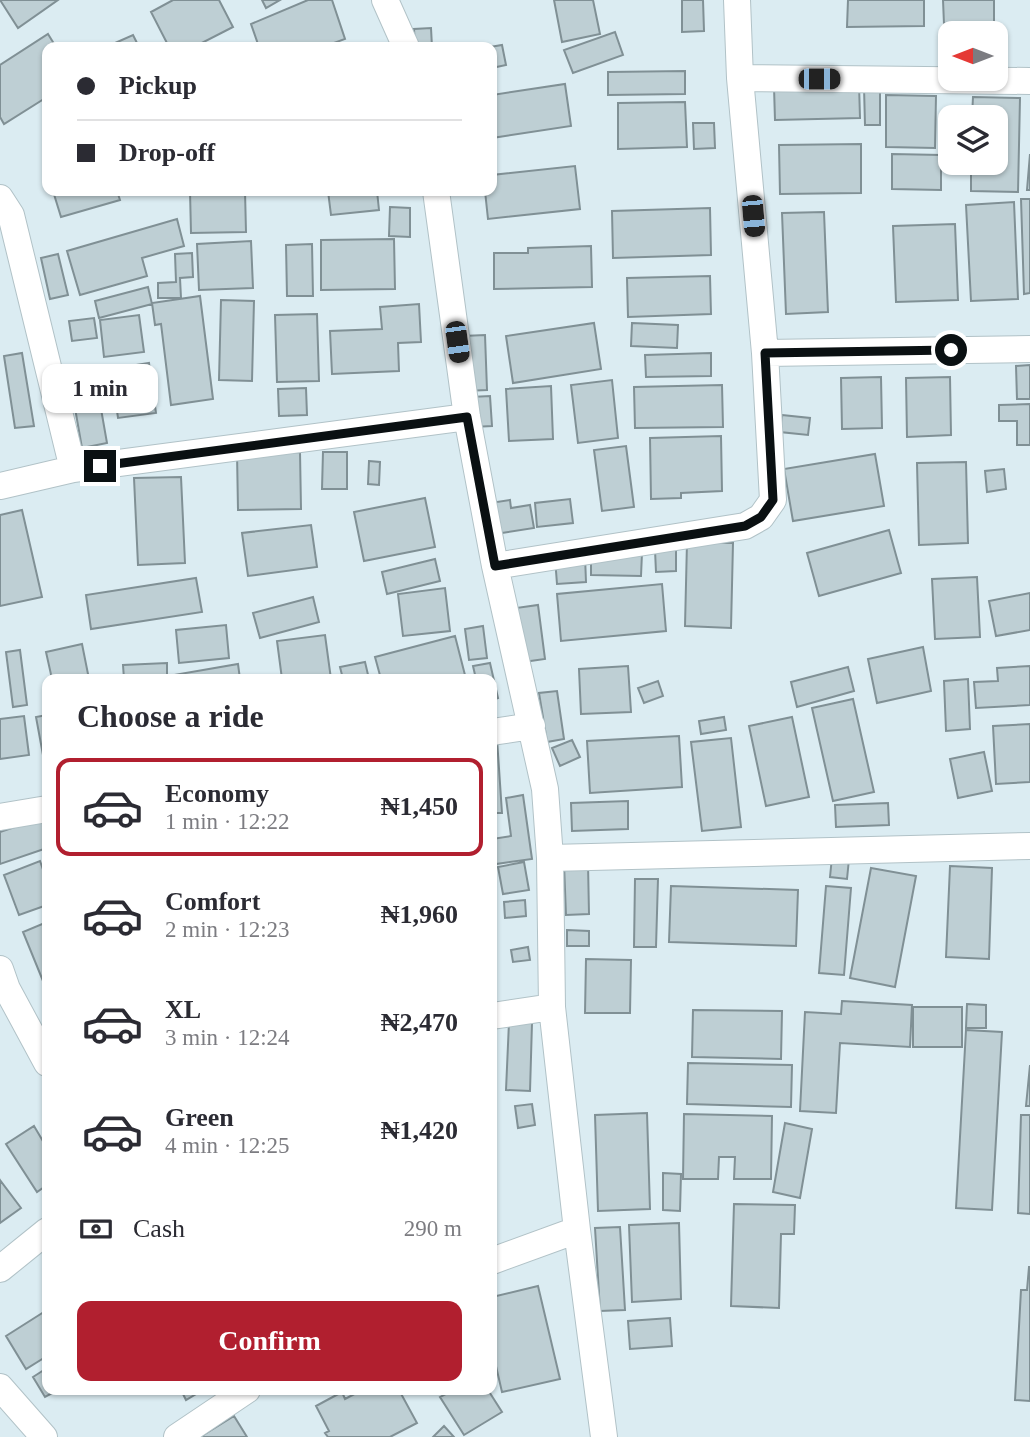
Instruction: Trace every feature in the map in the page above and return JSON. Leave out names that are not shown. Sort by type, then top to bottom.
[{"type":"street","points":[[385,0],[404,42]]},
{"type":"street","points":[[495,566],[745,526],[761,517],[773,500],[765,353],[740,78],[737,0]]},
{"type":"street","points":[[740,78],[1030,81]]},
{"type":"street","points":[[437,196],[467,417],[495,566],[545,789],[550,858],[552,1007],[604,1437]]},
{"type":"street","points":[[0,198],[11,215],[9,245],[73,469]]},
{"type":"street","points":[[765,353],[1030,349]]},
{"type":"street","points":[[0,486],[73,469],[467,417]]},
{"type":"street","points":[[497,731],[532,726]]},
{"type":"street","points":[[0,817],[42,810]]},
{"type":"street","points":[[550,858],[1030,846]]},
{"type":"street","points":[[0,969],[7,989],[42,1054]]},
{"type":"street","points":[[497,1015],[552,1007]]},
{"type":"street","points":[[497,1259],[577,1230]]},
{"type":"street","points":[[0,1269],[42,1235]]},
{"type":"street","points":[[0,1387],[44,1437]]},
{"type":"street","points":[[177,1437],[240,1395]]},
{"type":"building","points":[[0,0],[58,0],[18,28]]},
{"type":"building","points":[[173,0],[219,0],[233,27],[204,42],[166,42],[151,12]]},
{"type":"building","points":[[262,0],[280,0],[266,8]]},
{"type":"building","points":[[308,0],[332,0],[345,39],[337,42],[257,42],[251,24]]},
{"type":"building","points":[[554,0],[593,0],[600,34],[562,42]]},
{"type":"building","points":[[682,0],[703,0],[704,31],[682,32]]},
{"type":"building","points":[[848,0],[924,0],[924,26],[847,27]]},
{"type":"building","points":[[943,0],[994,0],[994,21],[944,21]]},
{"type":"building","points":[[431,28],[432,42],[415,42],[414,29]]},
{"type":"building","points":[[615,32],[623,55],[573,73],[564,50]]},
{"type":"building","points":[[48,34],[53,42],[42,42],[42,100],[4,124],[0,117],[0,65]]},
{"type":"building","points":[[133,35],[136,42],[117,42]]},
{"type":"building","points":[[502,45],[506,65],[497,67],[497,46]]},
{"type":"building","points":[[685,71],[685,94],[608,95],[608,72]]},
{"type":"building","points":[[565,84],[571,126],[497,137],[497,94]]},
{"type":"building","points":[[859,84],[860,118],[775,120],[774,87]]},
{"type":"building","points":[[864,87],[880,87],[880,125],[865,125]]},
{"type":"building","points":[[886,95],[936,96],[935,148],[886,147]]},
{"type":"building","points":[[973,97],[1020,98],[1018,192],[971,191],[971,175],[1008,175],[1008,105],[973,105]]},
{"type":"building","points":[[685,102],[687,147],[618,149],[618,103]]},
{"type":"building","points":[[693,123],[714,123],[715,148],[694,149]]},
{"type":"building","points":[[861,144],[861,193],[780,194],[779,145]]},
{"type":"building","points":[[892,154],[938,155],[941,190],[892,189]]},
{"type":"building","points":[[1030,154],[1030,190],[1027,190]]},
{"type":"building","points":[[575,166],[580,209],[488,219],[486,196],[497,196],[497,174]]},
{"type":"building","points":[[55,196],[119,196],[120,200],[61,217]]},
{"type":"building","points":[[190,196],[245,196],[246,232],[191,233]]},
{"type":"building","points":[[329,196],[378,196],[379,210],[331,215]]},
{"type":"building","points":[[1021,199],[1030,199],[1030,293],[1024,294]]},
{"type":"building","points":[[1014,202],[1018,299],[971,301],[966,205]]},
{"type":"building","points":[[390,207],[410,208],[410,237],[389,236]]},
{"type":"building","points":[[710,208],[711,255],[613,258],[612,211]]},
{"type":"building","points":[[824,212],[828,312],[786,314],[782,213]]},
{"type":"building","points":[[177,219],[184,246],[142,258],[147,276],[80,295],[67,251]]},
{"type":"building","points":[[955,224],[958,300],[896,302],[893,226]]},
{"type":"building","points":[[394,239],[395,289],[321,290],[321,240]]},
{"type":"building","points":[[251,241],[253,288],[199,290],[197,244]]},
{"type":"building","points":[[312,244],[313,296],[287,296],[286,245]]},
{"type":"building","points":[[591,246],[592,287],[494,289],[494,253],[528,253],[528,248]]},
{"type":"building","points":[[192,253],[193,277],[180,278],[181,298],[158,298],[158,283],[176,282],[175,254]]},
{"type":"building","points":[[58,254],[68,295],[50,299],[41,258]]},
{"type":"building","points":[[710,276],[711,314],[628,317],[627,278]]},
{"type":"building","points":[[148,287],[152,304],[99,318],[95,301]]},
{"type":"building","points":[[200,296],[213,399],[171,405],[161,324],[155,325],[152,303]]},
{"type":"building","points":[[221,300],[254,301],[252,381],[219,380]]},
{"type":"building","points":[[419,304],[421,342],[398,343],[399,371],[332,374],[330,331],[382,329],[380,307]]},
{"type":"building","points":[[317,314],[319,381],[277,382],[275,315]]},
{"type":"building","points":[[139,315],[144,352],[104,357],[100,320]]},
{"type":"building","points":[[94,318],[97,338],[72,341],[69,321]]},
{"type":"building","points":[[594,323],[601,369],[513,383],[506,336]]},
{"type":"building","points":[[632,323],[678,325],[677,348],[631,346]]},
{"type":"building","points":[[485,335],[487,390],[465,391],[463,336]]},
{"type":"building","points":[[22,353],[34,426],[15,428],[4,356]]},
{"type":"building","points":[[711,353],[711,376],[646,377],[645,355]]},
{"type":"building","points":[[149,363],[156,413],[118,418],[111,369]]},
{"type":"building","points":[[1030,365],[1030,399],[1017,399],[1016,366]]},
{"type":"building","points":[[94,369],[107,443],[82,448],[69,374]]},
{"type":"building","points":[[881,377],[882,428],[842,429],[841,378]]},
{"type":"building","points":[[950,377],[951,435],[907,437],[906,378]]},
{"type":"building","points":[[612,380],[618,438],[578,443],[571,385]]},
{"type":"building","points":[[722,385],[723,427],[635,428],[634,387]]},
{"type":"building","points":[[551,386],[553,439],[509,441],[506,389]]},
{"type":"building","points":[[306,388],[307,415],[279,416],[278,389]]},
{"type":"building","points":[[490,396],[492,426],[473,427],[471,397]]},
{"type":"building","points":[[1030,404],[1030,445],[1017,445],[1017,421],[999,421],[999,405]]},
{"type":"building","points":[[782,415],[810,418],[808,435],[780,432]]},
{"type":"building","points":[[721,436],[722,491],[681,493],[681,498],[651,499],[650,438]]},
{"type":"building","points":[[626,446],[634,507],[602,511],[594,450]]},
{"type":"building","points":[[300,452],[301,509],[238,510],[237,453]]},
{"type":"building","points":[[323,452],[347,452],[347,489],[322,489]]},
{"type":"building","points":[[875,454],[884,506],[793,521],[784,469]]},
{"type":"building","points":[[369,461],[380,462],[379,485],[368,484]]},
{"type":"building","points":[[966,462],[968,543],[919,545],[917,463]]},
{"type":"building","points":[[1004,469],[1006,489],[987,492],[985,471]]},
{"type":"building","points":[[181,477],[185,563],[138,565],[134,478]]},
{"type":"building","points":[[425,498],[435,547],[364,561],[354,512]]},
{"type":"building","points":[[570,499],[573,523],[537,527],[535,503]]},
{"type":"building","points":[[510,500],[511,508],[530,505],[534,528],[495,534],[490,503]]},
{"type":"building","points":[[22,510],[42,597],[0,606],[0,515]]},
{"type":"building","points":[[311,525],[317,567],[248,576],[242,533]]},
{"type":"building","points":[[889,530],[901,573],[819,596],[807,553]]},
{"type":"building","points":[[687,542],[733,543],[731,628],[685,626]]},
{"type":"building","points":[[676,549],[676,571],[656,572],[655,550]]},
{"type":"building","points":[[591,551],[642,553],[641,576],[591,575]]},
{"type":"building","points":[[585,556],[586,582],[557,584],[555,558]]},
{"type":"building","points":[[435,559],[440,581],[387,594],[382,572]]},
{"type":"building","points":[[977,577],[980,637],[935,639],[932,579]]},
{"type":"building","points":[[196,578],[202,612],[91,629],[86,595]]},
{"type":"building","points":[[662,584],[666,631],[561,641],[557,594]]},
{"type":"building","points":[[445,588],[450,631],[403,636],[398,594]]},
{"type":"building","points":[[1030,593],[1030,630],[996,636],[989,601]]},
{"type":"building","points":[[313,597],[319,622],[260,638],[253,613]]},
{"type":"building","points":[[538,605],[545,659],[523,662],[516,608]]},
{"type":"building","points":[[226,625],[229,658],[179,663],[176,630]]},
{"type":"building","points":[[483,626],[487,658],[469,660],[465,629]]},
{"type":"building","points":[[325,635],[330,674],[281,674],[277,641]]},
{"type":"building","points":[[455,636],[465,674],[380,674],[375,657]]},
{"type":"building","points":[[82,644],[88,674],[51,674],[46,652]]},
{"type":"building","points":[[923,647],[931,691],[877,703],[868,659]]},
{"type":"building","points":[[20,650],[27,705],[13,707],[6,652]]},
{"type":"building","points":[[365,662],[368,674],[342,674],[340,667]]},
{"type":"building","points":[[167,663],[167,674],[124,674],[123,665]]},
{"type":"building","points":[[490,663],[493,674],[475,674],[473,666]]},
{"type":"building","points":[[238,664],[239,674],[180,674]]},
{"type":"building","points":[[628,666],[631,712],[581,714],[579,669]]},
{"type":"building","points":[[1030,666],[1030,705],[976,708],[974,682],[998,681],[997,668]]},
{"type":"building","points":[[848,667],[854,691],[797,707],[791,682]]},
{"type":"building","points":[[968,679],[970,729],[946,731],[944,681]]},
{"type":"building","points":[[658,681],[663,696],[644,703],[638,688]]},
{"type":"building","points":[[557,691],[564,739],[547,742],[539,693]]},
{"type":"building","points":[[853,699],[874,792],[833,801],[812,708]]},
{"type":"building","points":[[24,716],[29,755],[0,759],[0,719]]},
{"type":"building","points":[[42,716],[42,750],[36,717]]},
{"type":"building","points":[[724,717],[726,730],[701,734],[699,721]]},
{"type":"building","points":[[792,717],[809,797],[766,806],[749,726]]},
{"type":"building","points":[[1030,724],[1030,782],[996,784],[993,726]]},
{"type":"building","points":[[679,736],[682,787],[590,793],[587,741]]},
{"type":"building","points":[[731,738],[741,827],[702,831],[691,742]]},
{"type":"building","points":[[497,739],[502,813],[497,813]]},
{"type":"building","points":[[572,740],[580,757],[560,766],[552,748]]},
{"type":"building","points":[[984,752],[992,791],[958,798],[950,759]]},
{"type":"building","points":[[523,795],[532,859],[497,864],[497,838],[511,836],[506,798]]},
{"type":"building","points":[[628,801],[628,829],[572,831],[571,803]]},
{"type":"building","points":[[888,803],[889,825],[836,827],[835,805]]},
{"type":"building","points":[[42,818],[42,850],[0,864],[0,832]]},
{"type":"building","points":[[832,857],[849,859],[847,879],[830,877]]},
{"type":"building","points":[[40,861],[42,907],[19,915],[4,875]]},
{"type":"building","points":[[524,862],[529,890],[503,894],[498,867]]},
{"type":"building","points":[[588,863],[589,914],[566,915],[564,864]]},
{"type":"building","points":[[950,866],[992,868],[989,959],[946,957]]},
{"type":"building","points":[[871,868],[916,876],[895,987],[850,978]]},
{"type":"building","points":[[635,879],[658,879],[656,947],[634,947]]},
{"type":"building","points":[[671,886],[798,890],[796,946],[669,942]]},
{"type":"building","points":[[826,886],[851,888],[844,975],[819,973]]},
{"type":"building","points":[[525,900],[526,916],[505,918],[504,902]]},
{"type":"building","points":[[42,924],[42,979],[23,932]]},
{"type":"building","points":[[567,930],[589,931],[589,946],[567,946]]},
{"type":"building","points":[[528,947],[530,960],[513,962],[511,950]]},
{"type":"building","points":[[586,959],[631,960],[630,1013],[585,1013]]},
{"type":"building","points":[[842,1001],[912,1005],[910,1047],[840,1043],[836,1113],[800,1111],[805,1012],[841,1014]]},
{"type":"building","points":[[967,1004],[986,1005],[986,1028],[966,1028]]},
{"type":"building","points":[[913,1007],[962,1007],[962,1047],[913,1047]]},
{"type":"building","points":[[693,1010],[782,1011],[781,1059],[692,1057]]},
{"type":"building","points":[[509,1022],[532,1023],[530,1091],[506,1090]]},
{"type":"building","points":[[966,1030],[1002,1032],[992,1210],[956,1208]]},
{"type":"building","points":[[688,1063],[792,1065],[791,1107],[687,1104]]},
{"type":"building","points":[[1030,1065],[1030,1106],[1026,1106]]},
{"type":"building","points":[[532,1104],[535,1125],[518,1128],[515,1106]]},
{"type":"building","points":[[647,1113],[650,1209],[598,1211],[595,1115]]},
{"type":"building","points":[[684,1114],[772,1116],[771,1179],[734,1179],[735,1157],[719,1157],[718,1179],[683,1179]]},
{"type":"building","points":[[1021,1115],[1030,1115],[1030,1214],[1018,1213]]},
{"type":"building","points":[[785,1123],[812,1129],[800,1198],[773,1192]]},
{"type":"building","points":[[34,1126],[42,1140],[42,1188],[37,1192],[6,1144]]},
{"type":"building","points":[[663,1173],[681,1174],[680,1211],[663,1210]]},
{"type":"building","points":[[0,1180],[21,1208],[0,1223]]},
{"type":"building","points":[[734,1204],[795,1205],[794,1234],[781,1234],[779,1308],[731,1306]]},
{"type":"building","points":[[679,1223],[681,1299],[632,1302],[629,1225]]},
{"type":"building","points":[[620,1227],[625,1310],[600,1311],[595,1228]]},
{"type":"building","points":[[1029,1267],[1030,1401],[1015,1400],[1021,1290],[1027,1290]]},
{"type":"building","points":[[538,1286],[560,1379],[502,1392],[497,1370],[497,1296]]},
{"type":"building","points":[[42,1313],[42,1359],[26,1369],[6,1336]]},
{"type":"building","points":[[670,1318],[672,1346],[630,1349],[628,1321]]},
{"type":"building","points":[[42,1371],[42,1392],[33,1377]]},
{"type":"building","points":[[336,1395],[343,1395],[345,1399],[353,1395],[402,1395],[417,1423],[390,1437],[328,1437],[325,1433],[329,1431],[316,1406]]},
{"type":"building","points":[[491,1395],[502,1412],[464,1435],[440,1397]]},
{"type":"building","points":[[234,1416],[247,1437],[200,1437]]},
{"type":"building","points":[[444,1426],[454,1437],[433,1437]]},
{"type":"route","points":[[100,466],[467,417],[495,566],[745,526],[761,517],[773,500],[765,353],[951,350]]}]
